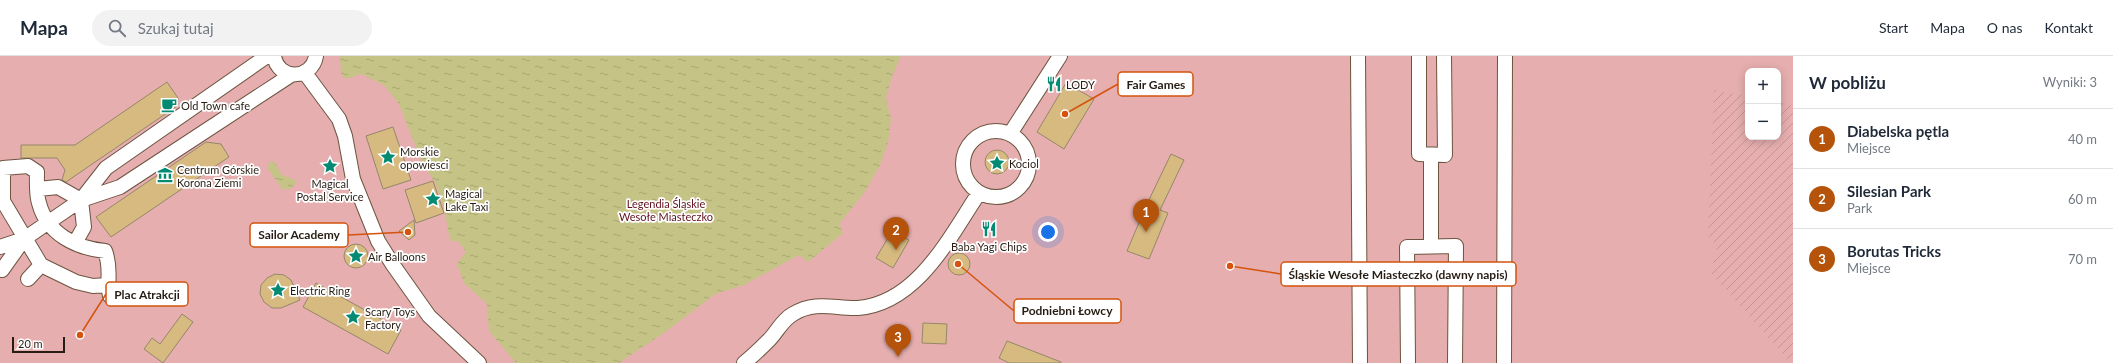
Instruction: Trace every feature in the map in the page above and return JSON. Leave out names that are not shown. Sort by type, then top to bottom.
[{"type":"street","points":[[75,243],[84,227],[81,200],[106,168],[267,56]]},
{"type":"street","points":[[274,56],[280,69],[291,75]]},
{"type":"street","points":[[0,247],[24,239],[81,200],[120,187],[291,75],[305,73],[311,68],[316,56]]},
{"type":"street","points":[[1010,134],[1060,56]]},
{"type":"street","points":[[1358,56],[1360,363]]},
{"type":"street","points":[[1420,56],[1419,154],[1445,155],[1444,56]]},
{"type":"street","points":[[1504,363],[1505,56]]},
{"type":"street","points":[[305,73],[339,119],[345,136],[353,179],[378,241],[393,266],[429,316],[479,363]]},
{"type":"street","points":[[989,131],[1000,131],[1010,134],[1019,140],[1026,150],[1029,160],[1028,172],[1023,182],[1015,191],[1005,196],[994,197],[979,193],[967,181],[963,171],[962,160],[965,150],[971,141],[979,135],[989,131]]},
{"type":"street","points":[[1431,155],[1432,246]]},
{"type":"street","points":[[28,166],[37,172],[38,189],[39,203],[47,223],[63,238],[88,249],[105,251],[109,262],[109,290],[93,286],[73,287],[41,265],[2,201],[3,168],[28,166]]},
{"type":"street","points":[[38,189],[58,187],[81,200]]},
{"type":"street","points":[[744,363],[770,339],[792,314],[806,308],[826,305],[857,308],[874,305],[912,285],[947,240],[979,193]]},
{"type":"street","points":[[2,270],[24,239]]},
{"type":"street","points":[[1408,363],[1407,247],[1456,246],[1455,363]]},
{"type":"street","points":[[28,279],[41,265]]},
{"type":"green space","name":"Legendia Śląskie Wesołe Miasteczko","points":[[0,56],[1793,56],[1793,363],[0,363]]},
{"type":"green space","points":[[1714,90],[1745,95],[1745,140],[1781,140],[1781,103],[1793,105],[1793,363],[1791,363],[1709,271],[1715,259],[1717,247],[1708,235]]},
{"type":"water","points":[[340,56],[901,56],[891,79],[886,99],[891,119],[888,142],[880,165],[864,193],[839,224],[843,233],[808,262],[799,255],[744,285],[715,294],[668,330],[619,363],[516,363],[489,331],[487,304],[464,283],[457,264],[466,252],[458,241],[450,241],[445,213],[436,184],[422,162],[399,104],[384,85],[361,74],[346,79],[341,74]]},
{"type":"water","points":[[274,161],[282,175],[295,180],[297,183],[290,189],[282,189],[268,169],[269,162]]},
{"type":"building","points":[[167,82],[178,98],[177,106],[66,182],[62,180],[65,170],[57,158],[21,158],[21,145],[75,145]]},
{"type":"building","points":[[1066,83],[1094,99],[1064,149],[1037,132]]},
{"type":"building","points":[[393,127],[411,180],[383,189],[366,136]]},
{"type":"building","points":[[206,142],[221,144],[229,157],[111,237],[96,217]]},
{"type":"building","points":[[997,150],[1005,154],[1009,162],[1005,170],[997,174],[989,170],[985,162],[989,154]]},
{"type":"building","points":[[1171,154],[1184,160],[1160,210],[1168,213],[1149,259],[1127,251],[1146,206]]},
{"type":"building","points":[[433,181],[444,213],[416,223],[405,190]]},
{"type":"building","points":[[414,220],[415,235],[409,240],[399,231]]},
{"type":"building","points":[[892,231],[909,240],[893,268],[876,258]]},
{"type":"building","points":[[356,244],[364,248],[368,256],[364,264],[356,268],[348,264],[344,256],[348,248]]},
{"type":"building","points":[[959,253],[967,256],[970,264],[967,272],[959,275],[951,272],[948,264],[951,256]]},
{"type":"building","points":[[275,274],[284,275],[291,280],[300,300],[281,308],[272,308],[264,302],[260,294],[261,285],[267,278]]},
{"type":"building","points":[[316,283],[401,330],[388,354],[303,307]]},
{"type":"building","points":[[182,314],[193,322],[163,363],[144,349],[152,338],[160,344]]},
{"type":"building","points":[[923,323],[947,324],[946,344],[922,343]]},
{"type":"building","points":[[1007,341],[1061,363],[1009,363],[999,358]]},
{"type":"place","name":"LODY","points":[[1054,84]]},
{"type":"place","name":"Old Town cafe","points":[[169,105]]},
{"type":"place","name":"Fair Games","points":[[1065,114]]},
{"type":"place","name":"Morskie opowiesci","points":[[388,157]]},
{"type":"place","name":"Kociol","points":[[997,163]]},
{"type":"place","name":"Magical Postal Service","points":[[330,166]]},
{"type":"place","name":"Centrum Górskie Korona Ziemi","points":[[165,175]]},
{"type":"place","name":"Magical Lake Taxi","points":[[433,199]]},
{"type":"place","name":"Baba Yagi Chips","points":[[989,229]]},
{"type":"place","name":"Sailor Academy","points":[[408,232]]},
{"type":"place","name":"Diabelska pętla","points":[[1146,232]]},
{"type":"place","name":"Silesian Park","points":[[896,250]]},
{"type":"place","name":"Air Balloons","points":[[356,256]]},
{"type":"place","name":"Podniebni Łowcy","points":[[958,264]]},
{"type":"place","name":"Śląskie Wesołe Miasteczko (dawny napis)","points":[[1230,266]]},
{"type":"place","name":"Electric Ring","points":[[278,290]]},
{"type":"place","name":"Scary Toys Factory","points":[[353,317]]},
{"type":"place","name":"Plac Atrakcji","points":[[80,335]]},
{"type":"place","name":"Borutas Tricks","points":[[898,357]]}]
